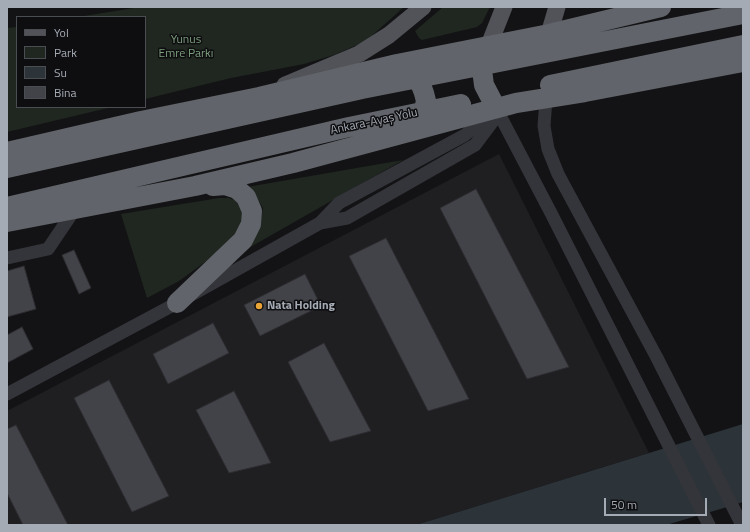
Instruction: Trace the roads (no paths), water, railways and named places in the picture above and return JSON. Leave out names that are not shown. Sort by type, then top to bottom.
[{"type":"highway","points":[[7,152],[141,121],[259,97],[377,69],[548,34],[661,7]]},
{"type":"highway","points":[[7,168],[362,89],[743,14]]},
{"type":"highway","points":[[614,17],[607,26],[603,38],[603,50],[606,61],[613,71],[622,78],[634,83]]},
{"type":"highway","points":[[546,99],[551,81],[552,62],[548,34]]},
{"type":"highway","points":[[489,45],[484,57],[482,77],[486,92],[496,108]]},
{"type":"highway","name":"Ankara-Ayaş Yolu","points":[[7,207],[48,196],[349,127],[743,45]]},
{"type":"highway","points":[[7,222],[194,186],[293,163],[496,108],[743,62]]},
{"type":"highway","points":[[377,69],[393,69],[410,73],[421,85],[424,93],[426,101],[422,118],[415,125],[398,134]]},
{"type":"highway","points":[[177,303],[243,240],[251,224],[252,211],[246,197],[237,189],[225,185],[194,186]]},
{"type":"main road","points":[[259,97],[359,54],[389,35],[423,7]]},
{"type":"main road","points":[[489,45],[504,7]]},
{"type":"main road","points":[[548,34],[557,7]]},
{"type":"street","points":[[546,99],[544,126],[548,149],[558,174],[742,525]]},
{"type":"street","points":[[7,394],[177,303],[320,223],[347,218],[475,145],[493,121],[496,108]]},
{"type":"street","points":[[496,108],[552,214],[708,523]]},
{"type":"street","points":[[7,258],[48,249],[75,209]]},
{"type":"water","points":[[743,424],[743,502],[666,525],[416,525]]},
{"type":"place","name":"Nata Holding","points":[[259,306]]},
{"type":"park label","name":"Yunus Emre Parkı","points":[[186,47]]}]
